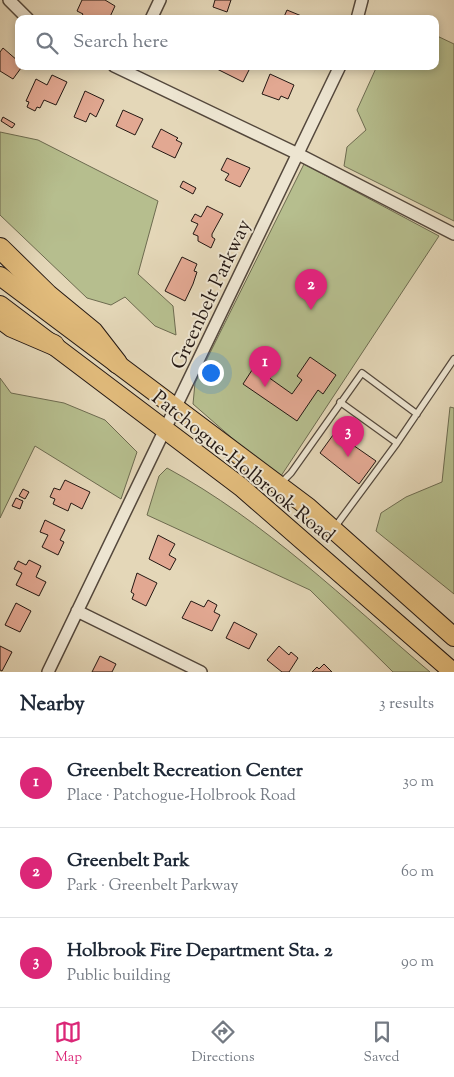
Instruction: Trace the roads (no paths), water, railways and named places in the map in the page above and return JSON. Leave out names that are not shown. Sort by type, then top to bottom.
[{"type":"highway","points":[[0,248],[48,296],[93,332],[117,363]]},
{"type":"highway","points":[[0,318],[12,327],[54,345]]},
{"type":"main road","name":"Patchogue-Holbrook Road","points":[[0,276],[280,485],[334,529],[454,637]]},
{"type":"main road","name":"Patchogue-Holbrook Road","points":[[0,305],[241,487],[295,532],[452,672]]},
{"type":"street","points":[[9,0],[24,15]]},
{"type":"street","points":[[153,15],[160,0]]},
{"type":"street","points":[[358,15],[362,0]]},
{"type":"street","points":[[126,70],[298,154],[454,234]]},
{"type":"street","name":"Greenbelt Parkway","points":[[48,672],[338,70]]},
{"type":"street","points":[[78,611],[201,672]]},
{"type":"lane","points":[[334,529],[345,517],[454,359]]},
{"type":"lane","points":[[280,485],[291,473],[362,373],[417,414]]},
{"type":"lane","points":[[340,402],[397,443]]},
{"type":"place","name":"Greenbelt Park","points":[[311,310]]},
{"type":"place","name":"Greenbelt Recreation Center","points":[[265,387]]},
{"type":"place","name":"Holbrook Fire Department Sta. 2","points":[[348,457]]}]
